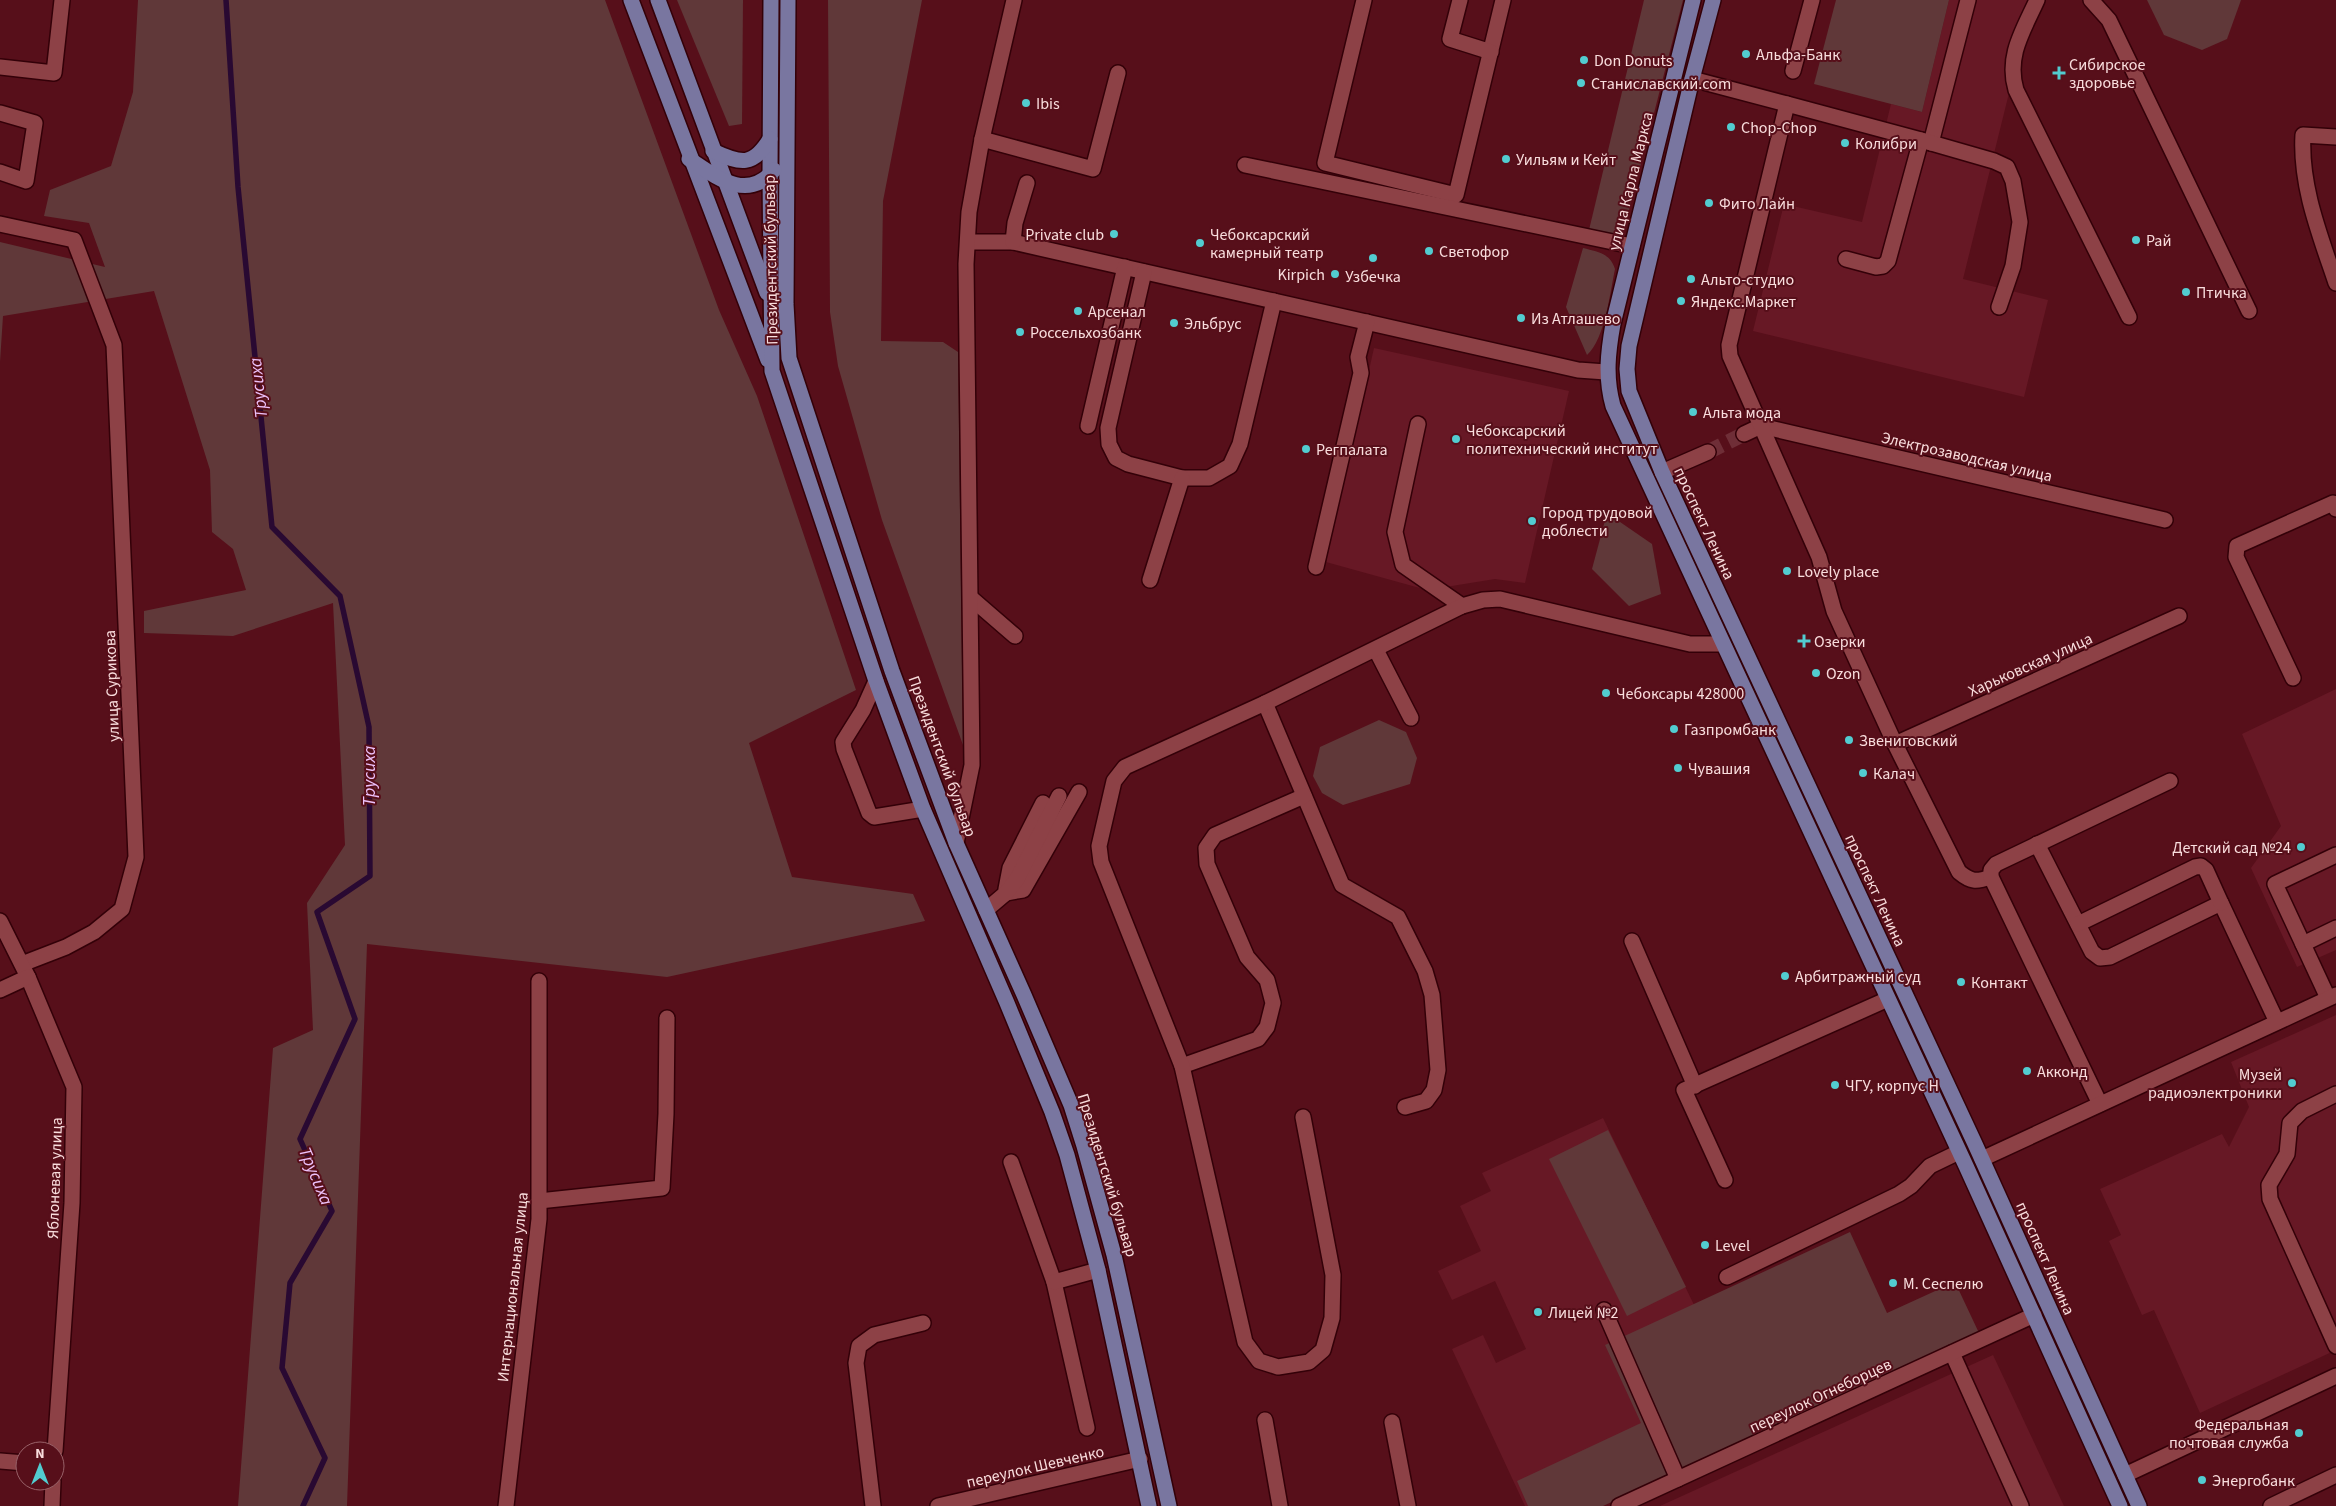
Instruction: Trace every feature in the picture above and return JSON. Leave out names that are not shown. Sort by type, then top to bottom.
[{"type":"main road","points":[[631,0],[772,371]]},
{"type":"main road","points":[[658,0],[789,358]]},
{"type":"main road","name":"Президентский бульвар","points":[[772,0],[770,139],[772,371],[876,682],[923,809],[1052,1112],[1067,1155],[1098,1270],[1149,1506]]},
{"type":"main road","name":"Президентский бульвар","points":[[788,0],[786,304],[789,358],[892,671],[956,842],[1071,1105],[1114,1255],[1169,1506]]},
{"type":"main road","name":"улица Карла Маркса","points":[[1606,372],[1613,324],[1694,0]]},
{"type":"main road","points":[[1692,79],[1713,0]]},
{"type":"main road","name":"проспект Ленина","points":[[1692,79],[1632,336],[1627,369],[1629,390],[1634,406],[1662,472],[1982,1159],[2139,1506]]},
{"type":"main road","points":[[713,151],[740,162],[751,160],[762,153],[770,139]]},
{"type":"main road","points":[[690,159],[725,182],[737,185],[750,185],[760,182],[770,175],[778,165],[787,144]]},
{"type":"main road","points":[[1606,372],[1613,406],[1966,1166],[2120,1506]]},
{"type":"main road","points":[[1722,644],[1739,637]]},
{"type":"main road","points":[[1888,999],[1904,991]]},
{"type":"main road","points":[[1959,1152],[1975,1144]]},
{"type":"main road","points":[[1966,1166],[1982,1159]]},
{"type":"main road","points":[[2034,1315],[2050,1309]]},
{"type":"main road","points":[[2110,1482],[2125,1475]]},
{"type":"street","points":[[0,67],[54,73],[62,0]]},
{"type":"street","points":[[956,842],[972,765],[966,264],[969,242],[969,212],[982,139],[1014,0]]},
{"type":"street","points":[[1364,0],[1325,163],[1456,195],[1503,0]]},
{"type":"street","points":[[1460,0],[1450,39],[1491,52]]},
{"type":"street","points":[[1793,71],[1812,0]]},
{"type":"street","points":[[1846,259],[1876,267],[1883,266],[1888,261],[1968,0]]},
{"type":"street","points":[[2037,0],[2013,56],[2012,74],[2016,90],[2128,317]]},
{"type":"street","points":[[2091,0],[2109,20],[2250,311]]},
{"type":"street","points":[[982,139],[1093,169],[1118,73]]},
{"type":"street","points":[[1692,79],[1926,141],[1994,161],[2007,167],[2013,181],[2020,222],[2012,266],[1999,307]]},
{"type":"street","points":[[1787,104],[1729,346],[1730,356],[1819,557],[1834,611],[1895,744],[1959,872],[1969,880],[1976,882],[1992,877]]},
{"type":"street","points":[[0,113],[35,124],[26,182],[0,172]]},
{"type":"street","points":[[2336,137],[2303,135],[2302,158],[2312,211],[2336,283]]},
{"type":"street","points":[[1245,165],[1632,246]]},
{"type":"street","points":[[1013,242],[1027,183]]},
{"type":"street","name":"улица Сурикова","points":[[0,224],[74,240],[114,345],[136,857],[122,909],[94,932],[25,970],[0,990]]},
{"type":"street","points":[[969,242],[1013,242],[1578,370],[1606,372]]},
{"type":"street","points":[[1088,426],[1125,268]]},
{"type":"street","points":[[1144,272],[1108,428],[1109,444],[1116,458],[1128,464],[1182,478],[1208,478],[1230,466],[1240,444],[1274,301]]},
{"type":"street","points":[[1316,567],[1361,373],[1358,357],[1367,322]]},
{"type":"street","points":[[1418,424],[1396,532],[1403,564],[1462,606]]},
{"type":"street","points":[[1744,434],[1761,426]]},
{"type":"street","name":"Электрозаводская улица","points":[[1761,426],[2165,520]]},
{"type":"street","points":[[1662,472],[1708,452]]},
{"type":"street","points":[[1150,580],[1182,478]]},
{"type":"street","points":[[2293,678],[2236,557],[2237,546],[2335,504]]},
{"type":"street","points":[[971,598],[1015,636]]},
{"type":"street","points":[[1303,1117],[1333,1275],[1332,1318],[1323,1350],[1309,1362],[1278,1367],[1259,1361],[1244,1342],[1182,1066],[1101,862],[1099,846],[1114,781],[1125,768],[1376,650],[1462,606],[1483,600],[1500,599],[1690,644],[1722,644]]},
{"type":"street","name":"Харьковская улица","points":[[1895,744],[2179,616]]},
{"type":"street","points":[[1376,650],[1411,718]]},
{"type":"street","points":[[876,682],[863,710],[843,742],[844,749],[869,813],[874,817],[923,809]]},
{"type":"street","points":[[1265,703],[1342,885],[1398,917],[1425,971],[1432,995],[1438,1070],[1434,1090],[1426,1100],[1405,1107]]},
{"type":"street","points":[[2100,1104],[1992,877],[1991,870],[1996,864],[2170,781]]},
{"type":"street","points":[[1006,893],[1023,890],[1079,792]]},
{"type":"street","points":[[986,910],[1006,893],[1017,879],[1059,796]]},
{"type":"street","points":[[1182,1066],[1258,1039],[1267,1027],[1273,1003],[1267,980],[1247,957],[1207,864],[1206,848],[1215,835],[1304,796]]},
{"type":"street","points":[[1006,893],[1010,868],[1043,803]]},
{"type":"street","points":[[2037,844],[2092,952],[2100,958],[2110,956],[2221,903]]},
{"type":"street","points":[[1982,1159],[2332,997],[2303,944],[2275,884],[2336,855]]},
{"type":"street","points":[[2078,924],[2195,867],[2201,866],[2206,870],[2277,1022]]},
{"type":"street","name":"Яблоневая улица","points":[[0,921],[25,970],[74,1087],[72,1203],[56,1441]]},
{"type":"street","points":[[2303,944],[2336,928]]},
{"type":"street","points":[[1632,941],[1695,1086]]},
{"type":"street","name":"Интернациональная улица","points":[[506,1506],[539,1219],[539,981]]},
{"type":"street","points":[[1725,1180],[1684,1090],[1888,999]]},
{"type":"street","points":[[539,1201],[662,1188],[666,1114],[667,1018]]},
{"type":"street","points":[[2336,1094],[2302,1110],[2290,1123],[2287,1154],[2269,1185],[2270,1199],[2336,1346]]},
{"type":"street","points":[[1727,1277],[1899,1194],[1911,1186],[1930,1166],[1959,1152]]},
{"type":"street","points":[[1011,1162],[1054,1282],[1086,1428]]},
{"type":"street","points":[[1054,1282],[1098,1270]]},
{"type":"street","points":[[1604,1310],[1678,1479]]},
{"type":"street","name":"переулок Огнеборцев","points":[[1619,1506],[2034,1315]]},
{"type":"street","points":[[873,1506],[856,1363],[859,1346],[874,1335],[923,1322]]},
{"type":"street","points":[[1952,1353],[2021,1506]]},
{"type":"street","points":[[2125,1475],[2335,1381]]},
{"type":"street","points":[[1265,1420],[1280,1506]]},
{"type":"street","points":[[1392,1422],[1408,1506]]},
{"type":"street","name":"переулок Шевченко","points":[[938,1506],[1140,1459]]},
{"type":"street","points":[[0,1462],[15,1463]]},
{"type":"street","points":[[2271,1506],[2336,1475]]},
{"type":"street","points":[[52,1506],[53,1491]]},
{"type":"shaded area","points":[[138,0],[605,0],[719,310],[757,396],[856,690],[749,743],[792,877],[913,894],[925,921],[667,977],[367,944],[347,1506],[238,1506],[273,1048],[313,1030],[307,903],[345,845],[333,603],[233,636],[144,633],[144,611],[246,590],[233,549],[212,532],[210,470],[154,291],[3,316],[0,362],[0,242],[105,267],[89,223],[44,216],[50,190],[111,166],[133,92]]},
{"type":"shaded area","points":[[677,0],[743,0],[742,124],[729,126]]},
{"type":"shaded area","points":[[828,0],[922,0],[883,201],[881,341],[943,342],[958,352],[963,745],[882,520],[838,366],[830,312]]},
{"type":"shaded area","points":[[1644,0],[1683,0],[1624,230],[1616,237],[1589,230]]},
{"type":"shaded area","points":[[1836,0],[1949,0],[1922,112],[1814,84]]},
{"type":"shaded area","points":[[1949,0],[2032,0],[1963,279],[2048,300],[2024,397],[1753,331],[1784,204],[1862,222],[1891,104],[1922,112]]},
{"type":"shaded area","points":[[2147,0],[2241,0],[2227,39],[2202,50],[2164,35]]},
{"type":"shaded area","points":[[1583,248],[1607,256],[1615,269],[1609,303],[1602,327],[1593,348],[1587,355],[1566,307]]},
{"type":"shaded area","name":"Чебоксарский политехнический институт","points":[[1374,348],[1569,391],[1525,583],[1495,579],[1427,590],[1326,562]]},
{"type":"shaded area","points":[[1607,513],[1652,544],[1661,594],[1629,606],[1592,569]]},
{"type":"shaded area","name":"Детский сад №24","points":[[2336,689],[2336,950],[2297,967],[2251,868],[2281,826],[2242,734]]},
{"type":"shaded area","points":[[1379,720],[1406,732],[1417,758],[1410,784],[1343,805],[1322,793],[1313,776],[1320,747]]},
{"type":"shaded area","points":[[2336,1015],[2336,1350],[2200,1413],[2154,1310],[2142,1315],[2109,1241],[2121,1235],[2100,1189],[2222,1134],[2229,1147],[2249,1107],[2231,1062]]},
{"type":"shaded area","points":[[1603,1118],[1753,1426],[1578,1506],[1525,1506],[1452,1349],[1483,1335],[1496,1363],[1526,1349],[1495,1281],[1452,1300],[1438,1271],[1481,1251],[1460,1206],[1491,1191],[1482,1173]]},
{"type":"shaded area","points":[[1608,1130],[1686,1287],[1627,1316],[1549,1159]]},
{"type":"shaded area","points":[[1850,1232],[1887,1313],[1955,1282],[1979,1333],[1603,1506],[1528,1506],[1517,1481],[1641,1423],[1605,1345]]},
{"type":"shaded area","points":[[1993,1355],[2064,1506],[1660,1506]]},
{"type":"waterway","name":"Трусиха","points":[[226,0],[238,187],[272,527],[340,596],[369,727],[370,876],[317,912],[355,1019],[300,1139],[332,1211],[290,1283],[282,1368],[325,1458],[303,1506]]},
{"type":"tunnel","points":[[1708,452],[1744,434]]},
{"type":"place","name":"Альфа-Банк","points":[[1746,54]]},
{"type":"place","name":"Don Donuts","points":[[1584,60]]},
{"type":"place","name":"Сибирское здоровье","points":[[2059,73]]},
{"type":"place","name":"Станиславский.com","points":[[1581,83]]},
{"type":"place","name":"Ibis","points":[[1026,103]]},
{"type":"place","name":"Chop-Chop","points":[[1731,127]]},
{"type":"place","name":"Колибри","points":[[1845,143]]},
{"type":"place","name":"Уильям и Кейт","points":[[1506,159]]},
{"type":"place","name":"Фито Лайн","points":[[1709,203]]},
{"type":"place","name":"Private club","points":[[1114,234]]},
{"type":"place","name":"Рай","points":[[2136,240]]},
{"type":"place","name":"Чебоксарский камерный театр","points":[[1200,243]]},
{"type":"place","name":"Светофор","points":[[1429,251]]},
{"type":"place","name":"Узбечка","points":[[1373,258]]},
{"type":"place","name":"Kirpich","points":[[1335,274]]},
{"type":"place","name":"Альто-студио","points":[[1691,279]]},
{"type":"place","name":"Птичка","points":[[2186,292]]},
{"type":"place","name":"Яндекс.Маркет","points":[[1681,301]]},
{"type":"place","name":"Арсенал","points":[[1078,311]]},
{"type":"place","name":"Из Атлашево","points":[[1521,318]]},
{"type":"place","name":"Эльбрус","points":[[1174,323]]},
{"type":"place","name":"Россельхозбанк","points":[[1020,332]]},
{"type":"place","name":"Альта мода","points":[[1693,412]]},
{"type":"place","name":"Чебоксарский политехнический институт","points":[[1456,439]]},
{"type":"place","name":"Регпалата","points":[[1306,449]]},
{"type":"place","name":"Город трудовой доблести","points":[[1532,521]]},
{"type":"place","name":"Lovely place","points":[[1787,571]]},
{"type":"place","name":"Озерки","points":[[1804,641]]},
{"type":"place","name":"Ozon","points":[[1816,673]]},
{"type":"place","name":"Чебоксары 428000","points":[[1606,693]]},
{"type":"place","name":"Газпромбанк","points":[[1674,729]]},
{"type":"place","name":"Звениговский","points":[[1849,740]]},
{"type":"place","name":"Чувашия","points":[[1678,768]]},
{"type":"place","name":"Калач","points":[[1863,773]]},
{"type":"place","name":"Детский сад №24","points":[[2301,847]]},
{"type":"place","name":"Арбитражный суд","points":[[1785,976]]},
{"type":"place","name":"Контакт","points":[[1961,982]]},
{"type":"place","name":"Акконд","points":[[2027,1071]]},
{"type":"place","name":"Музей радиоэлектроники","points":[[2292,1083]]},
{"type":"place","name":"ЧГУ, корпус Н","points":[[1835,1085]]},
{"type":"place","name":"Level","points":[[1705,1245]]},
{"type":"place","name":"М. Сеспелю","points":[[1893,1283]]},
{"type":"place","name":"Лицей №2","points":[[1538,1312]]},
{"type":"place","name":"Федеральная почтовая служба","points":[[2299,1433]]},
{"type":"place","name":"Энергобанк","points":[[2202,1480]]}]
